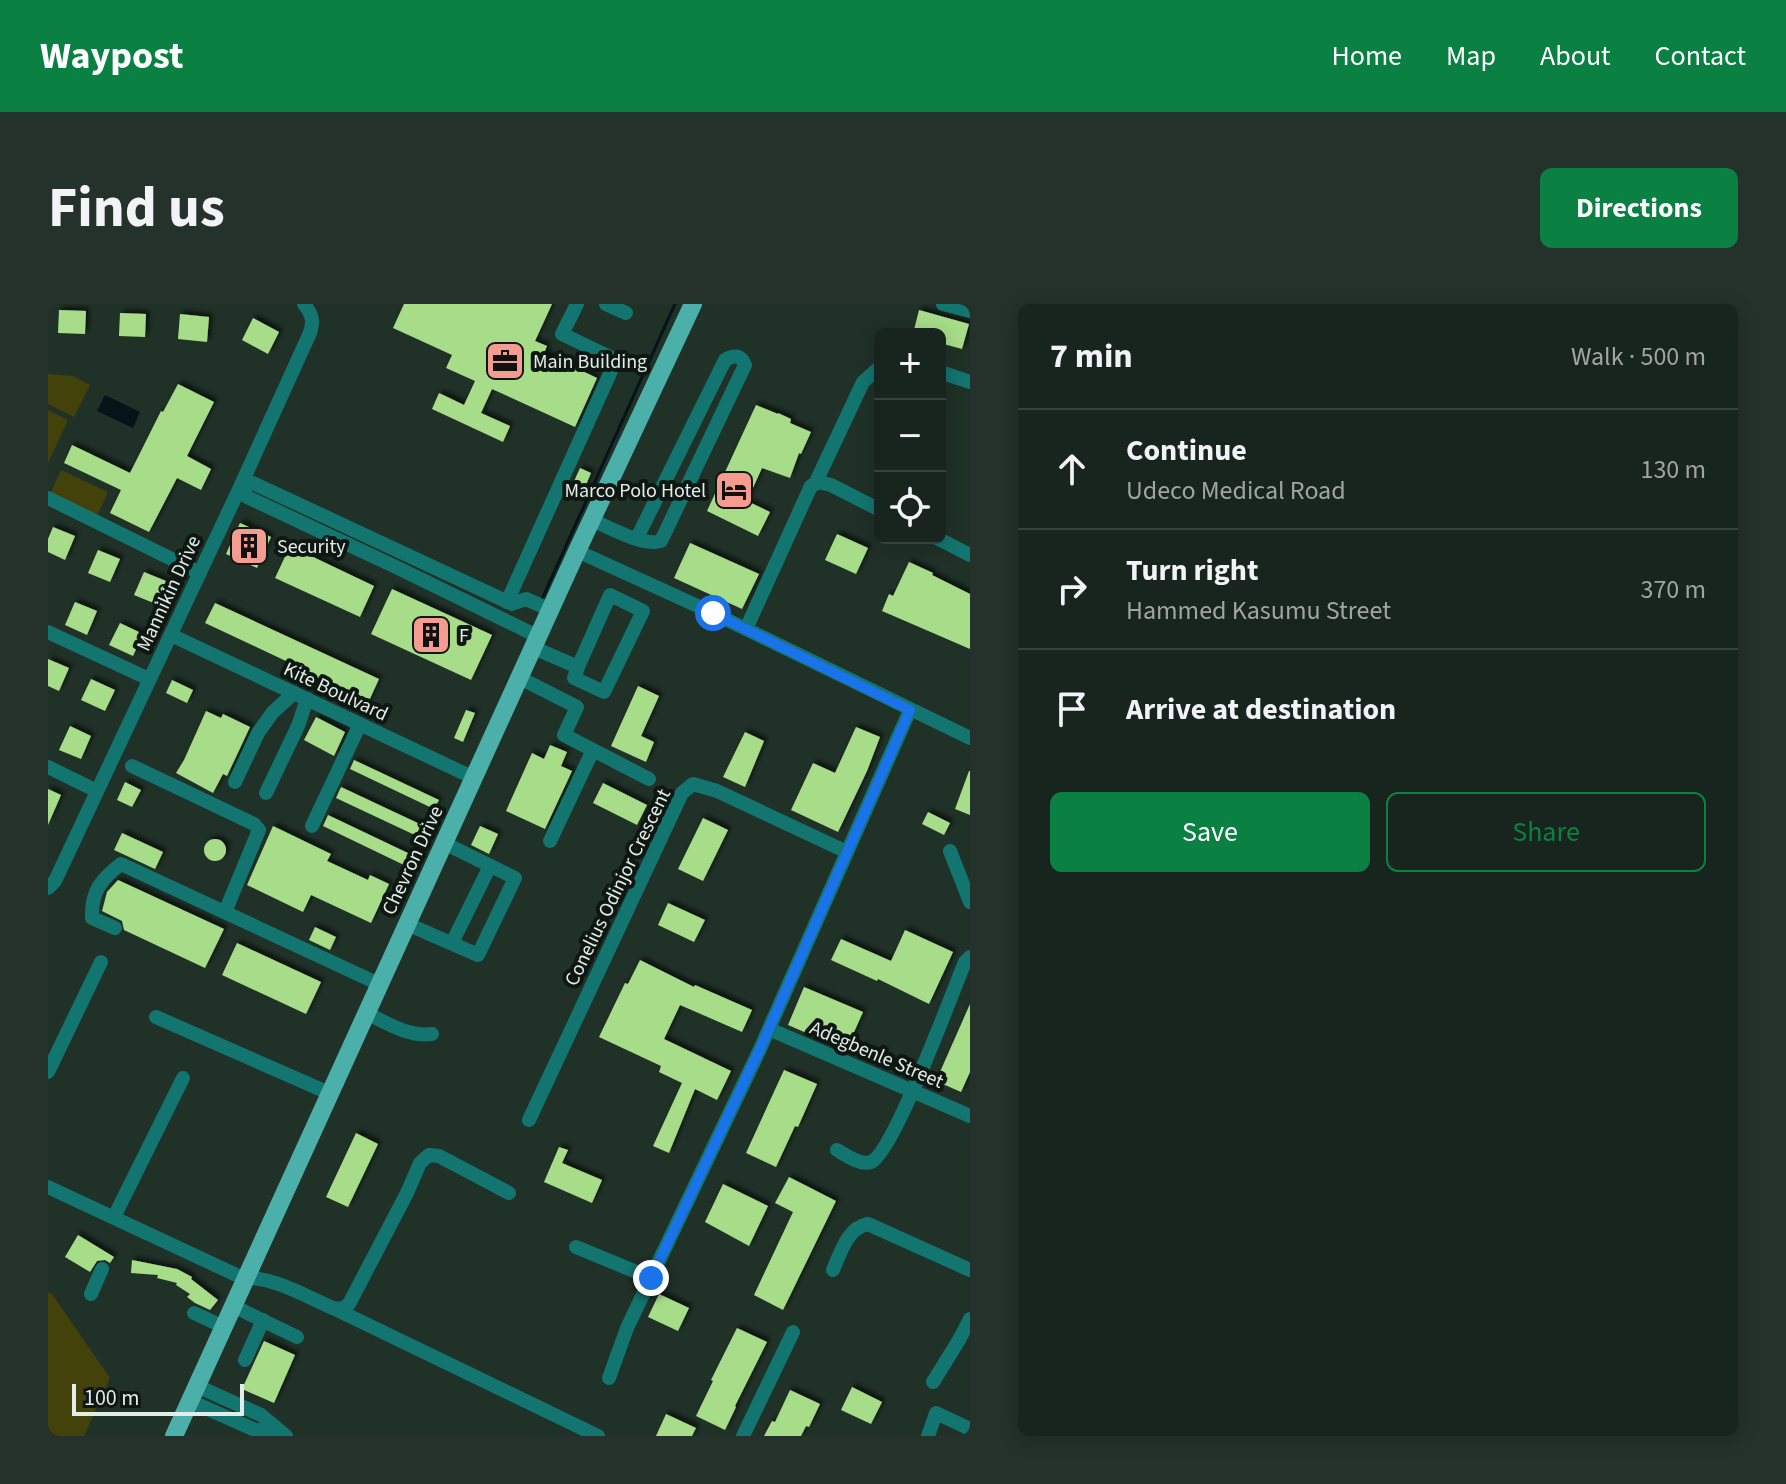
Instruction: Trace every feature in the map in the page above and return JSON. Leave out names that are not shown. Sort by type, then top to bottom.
[{"type":"main road","name":"Chevron Drive","points":[[174,1436],[577,551],[693,304]]},
{"type":"street","points":[[507,602],[616,360],[562,334],[577,304]]},
{"type":"street","points":[[606,304],[626,313]]},
{"type":"street","points":[[943,304],[970,311]]},
{"type":"street","name":"Mannikin Drive","points":[[48,888],[55,881],[149,679],[176,637],[200,573],[313,325],[307,307]]},
{"type":"street","points":[[592,520],[637,538],[654,543],[661,541],[745,365],[738,356],[725,360],[637,538]]},
{"type":"street","points":[[815,484],[863,382],[874,372]]},
{"type":"street","points":[[946,374],[970,382]]},
{"type":"street","points":[[680,452],[700,460]]},
{"type":"street","points":[[746,629],[811,486],[819,482],[831,485],[874,507]]},
{"type":"street","points":[[551,610],[526,599],[512,604],[507,602],[253,483],[241,485],[247,497],[396,567],[578,667]]},
{"type":"street","points":[[48,498],[200,573]]},
{"type":"street","points":[[946,543],[970,555]]},
{"type":"street","points":[[577,551],[970,738]]},
{"type":"street","points":[[610,595],[643,611],[604,692],[574,678],[578,667],[610,595]]},
{"type":"street","points":[[48,632],[149,679]]},
{"type":"street","name":"Kite Boulvard","points":[[176,637],[474,778]]},
{"type":"street","points":[[520,678],[577,707],[564,735],[649,779]]},
{"type":"street","points":[[235,782],[258,733],[273,712],[300,696]]},
{"type":"street","points":[[266,793],[298,726],[300,696]]},
{"type":"street","points":[[609,1378],[627,1328],[769,1029],[910,710]]},
{"type":"street","points":[[312,826],[360,724]]},
{"type":"street","points":[[550,841],[593,750]]},
{"type":"street","points":[[132,766],[254,824],[259,830],[225,912]]},
{"type":"street","points":[[48,767],[97,791]]},
{"type":"street","name":"Conelius Odinjor Crescent","points":[[529,1120],[682,793],[693,784],[717,791],[847,852]]},
{"type":"street","points":[[407,924],[478,955],[515,878],[444,843]]},
{"type":"street","points":[[950,851],[970,902]]},
{"type":"street","points":[[115,928],[92,918],[92,907],[95,890],[121,864],[379,984]]},
{"type":"street","points":[[452,943],[490,866]]},
{"type":"street","points":[[837,1150],[863,1163],[876,1159],[881,1152],[912,1092],[965,962],[970,957]]},
{"type":"street","points":[[48,1072],[101,962]]},
{"type":"street","points":[[366,1013],[408,1032],[432,1034]]},
{"type":"street","points":[[156,1017],[329,1093]]},
{"type":"street","name":"Adegbenle Street","points":[[769,1029],[970,1116]]},
{"type":"street","points":[[114,1217],[183,1078]]},
{"type":"street","points":[[333,1308],[342,1309],[349,1304],[420,1163],[429,1155],[439,1156],[509,1193]]},
{"type":"street","points":[[48,1187],[245,1279],[265,1279],[333,1308],[598,1436]]},
{"type":"street","points":[[833,1270],[851,1232],[858,1226],[868,1224],[970,1270]]},
{"type":"street","points":[[576,1247],[651,1278]]},
{"type":"street","points":[[91,1294],[102,1269]]},
{"type":"street","points":[[233,1306],[297,1337]]},
{"type":"street","points":[[194,1313],[224,1327]]},
{"type":"street","points":[[933,1382],[970,1319]]},
{"type":"street","points":[[245,1360],[263,1320]]},
{"type":"street","points":[[743,1436],[793,1332]]},
{"type":"street","points":[[194,1394],[261,1415],[285,1435]]},
{"type":"street","points":[[928,1436],[936,1413],[970,1429]]},
{"type":"shaded area","points":[[48,374],[73,376],[90,385],[74,417],[48,404]]},
{"type":"shaded area","points":[[105,395],[140,412],[133,428],[97,411]]},
{"type":"shaded area","points":[[48,410],[68,420],[48,463]]},
{"type":"shaded area","points":[[61,470],[108,492],[97,516],[50,494]]},
{"type":"shaded area","points":[[48,1292],[110,1378],[84,1436],[48,1436]]},
{"type":"building","name":"Main Building","points":[[404,304],[552,304],[535,341],[547,346],[544,353],[597,378],[575,427],[492,389],[481,413],[510,426],[503,442],[432,409],[439,393],[464,405],[475,381],[446,368],[452,355],[393,328]]},
{"type":"building","points":[[59,310],[86,311],[85,334],[58,333]]},
{"type":"building","points":[[919,310],[969,324],[962,349],[946,345],[946,328],[914,328]]},
{"type":"building","points":[[120,313],[146,314],[145,337],[119,336]]},
{"type":"building","points":[[180,314],[209,317],[207,342],[178,339]]},
{"type":"building","points":[[253,318],[279,332],[268,354],[242,340]]},
{"type":"building","points":[[178,384],[214,402],[187,456],[211,469],[201,490],[177,478],[149,532],[110,513],[121,490],[64,463],[72,445],[130,473]]},
{"type":"building","points":[[756,405],[791,419],[790,423],[811,432],[790,478],[762,468],[747,501],[770,512],[758,536],[707,511]]},
{"type":"building","points":[[580,468],[591,473],[582,494],[571,488]]},
{"type":"building","name":"Security","points":[[240,523],[271,537],[257,568],[226,554]]},
{"type":"building","points":[[53,527],[75,536],[65,560],[48,552],[48,539]]},
{"type":"building","points":[[837,534],[868,548],[856,574],[825,560]]},
{"type":"building","points":[[690,543],[759,574],[742,609],[674,578]]},
{"type":"building","points":[[290,546],[374,586],[360,617],[275,578]]},
{"type":"building","points":[[98,550],[120,559],[110,582],[88,573]]},
{"type":"building","points":[[909,562],[970,594],[970,649],[882,611]]},
{"type":"building","points":[[144,572],[166,581],[156,604],[134,595]]},
{"type":"building","name":"F","points":[[392,589],[492,635],[471,680],[371,634]]},
{"type":"building","points":[[75,602],[97,611],[87,635],[65,625]]},
{"type":"building","points":[[215,603],[379,679],[363,714],[299,683],[305,670],[205,623]]},
{"type":"building","points":[[120,623],[143,634],[133,656],[109,645]]},
{"type":"building","points":[[48,659],[69,668],[59,691],[48,686]]},
{"type":"building","points":[[91,679],[115,690],[105,711],[81,700]]},
{"type":"building","points":[[172,680],[193,690],[187,703],[166,693]]},
{"type":"building","points":[[638,686],[659,696],[641,736],[654,742],[646,762],[611,746]]},
{"type":"building","points":[[466,710],[475,713],[463,742],[454,738]]},
{"type":"building","points":[[206,711],[221,718],[223,714],[250,727],[227,776],[223,774],[213,793],[176,773]]},
{"type":"building","points":[[316,717],[345,732],[334,756],[304,740]]},
{"type":"building","points":[[70,726],[91,736],[81,759],[59,750]]},
{"type":"building","points":[[856,727],[880,737],[838,832],[791,810],[813,763],[835,773]]},
{"type":"building","points":[[745,732],[764,741],[745,787],[723,777]]},
{"type":"building","points":[[550,745],[567,752],[561,766],[572,771],[545,829],[506,811],[532,753],[544,759]]},
{"type":"building","points":[[354,760],[439,800],[434,809],[350,769]]},
{"type":"building","points":[[970,771],[970,815],[955,809]]},
{"type":"building","points":[[125,782],[141,790],[132,807],[117,800]]},
{"type":"building","points":[[603,783],[647,805],[637,825],[593,803]]},
{"type":"building","points":[[341,787],[424,826],[419,837],[336,798]]},
{"type":"building","points":[[48,789],[61,795],[48,825]]},
{"type":"building","points":[[928,812],[950,823],[944,835],[922,824]]},
{"type":"building","points":[[328,815],[412,855],[406,866],[323,826]]},
{"type":"building","points":[[703,818],[728,830],[703,881],[678,869]]},
{"type":"building","points":[[273,826],[331,854],[327,861],[368,880],[370,875],[389,884],[371,923],[311,895],[303,912],[247,885]]},
{"type":"building","points":[[480,826],[498,834],[489,854],[471,845]]},
{"type":"building","points":[[122,833],[163,852],[155,869],[114,850]]},
{"type":"building","points":[[211,839],[219,839],[226,850],[219,861],[211,861],[204,854],[204,846]]},
{"type":"building","points":[[118,880],[224,929],[205,968],[124,930],[122,921],[102,911],[107,892]]},
{"type":"building","points":[[668,903],[705,920],[694,942],[658,925]]},
{"type":"building","points":[[315,927],[336,937],[330,950],[309,940]]},
{"type":"building","points":[[905,930],[953,952],[929,1004],[831,960],[841,939],[891,961]]},
{"type":"building","points":[[237,943],[321,982],[306,1014],[222,975]]},
{"type":"building","points":[[640,960],[694,987],[752,1010],[742,1032],[680,1005],[664,1039],[731,1071],[717,1100],[695,1089],[669,1153],[653,1146],[682,1083],[659,1072],[661,1066],[599,1037],[625,983],[628,984]]},
{"type":"building","points":[[804,987],[863,1012],[846,1050],[788,1025]]},
{"type":"building","points":[[970,1004],[970,1072],[961,1092],[936,1081]]},
{"type":"building","points":[[784,1070],[817,1084],[776,1167],[746,1153]]},
{"type":"building","points":[[356,1133],[378,1144],[348,1207],[326,1197]]},
{"type":"building","points":[[559,1147],[568,1150],[562,1163],[602,1180],[592,1203],[544,1182]]},
{"type":"building","points":[[789,1177],[836,1201],[783,1310],[754,1295],[793,1212],[775,1203]]},
{"type":"building","points":[[723,1184],[768,1206],[749,1246],[705,1222]]},
{"type":"building","points":[[78,1235],[114,1257],[110,1263],[97,1261],[90,1272],[65,1257]]},
{"type":"building","points":[[132,1260],[177,1269],[192,1277],[218,1300],[210,1310],[187,1297],[190,1294],[177,1283],[157,1278],[158,1275],[131,1273]]},
{"type":"building","points":[[659,1294],[689,1308],[678,1331],[648,1317]]},
{"type":"building","points":[[737,1328],[767,1342],[725,1430],[696,1416]]},
{"type":"building","points":[[264,1341],[295,1355],[274,1403],[242,1389]]},
{"type":"building","points":[[852,1387],[882,1402],[871,1424],[841,1410]]},
{"type":"building","points":[[790,1390],[820,1404],[809,1427],[806,1426],[801,1436],[764,1436],[772,1421],[775,1422]]},
{"type":"building","points":[[666,1414],[696,1428],[692,1436],[656,1436]]},
{"type":"waterway","points":[[542,599],[675,304]]},
{"type":"place","name":"Main Building","points":[[505,361]]},
{"type":"place","name":"Marco Polo Hotel","points":[[734,490]]},
{"type":"place","name":"Security","points":[[249,546]]},
{"type":"place","name":"F","points":[[431,635]]},
{"type":"route","points":[[651,1278],[760,1049],[910,710],[713,613]]}]
